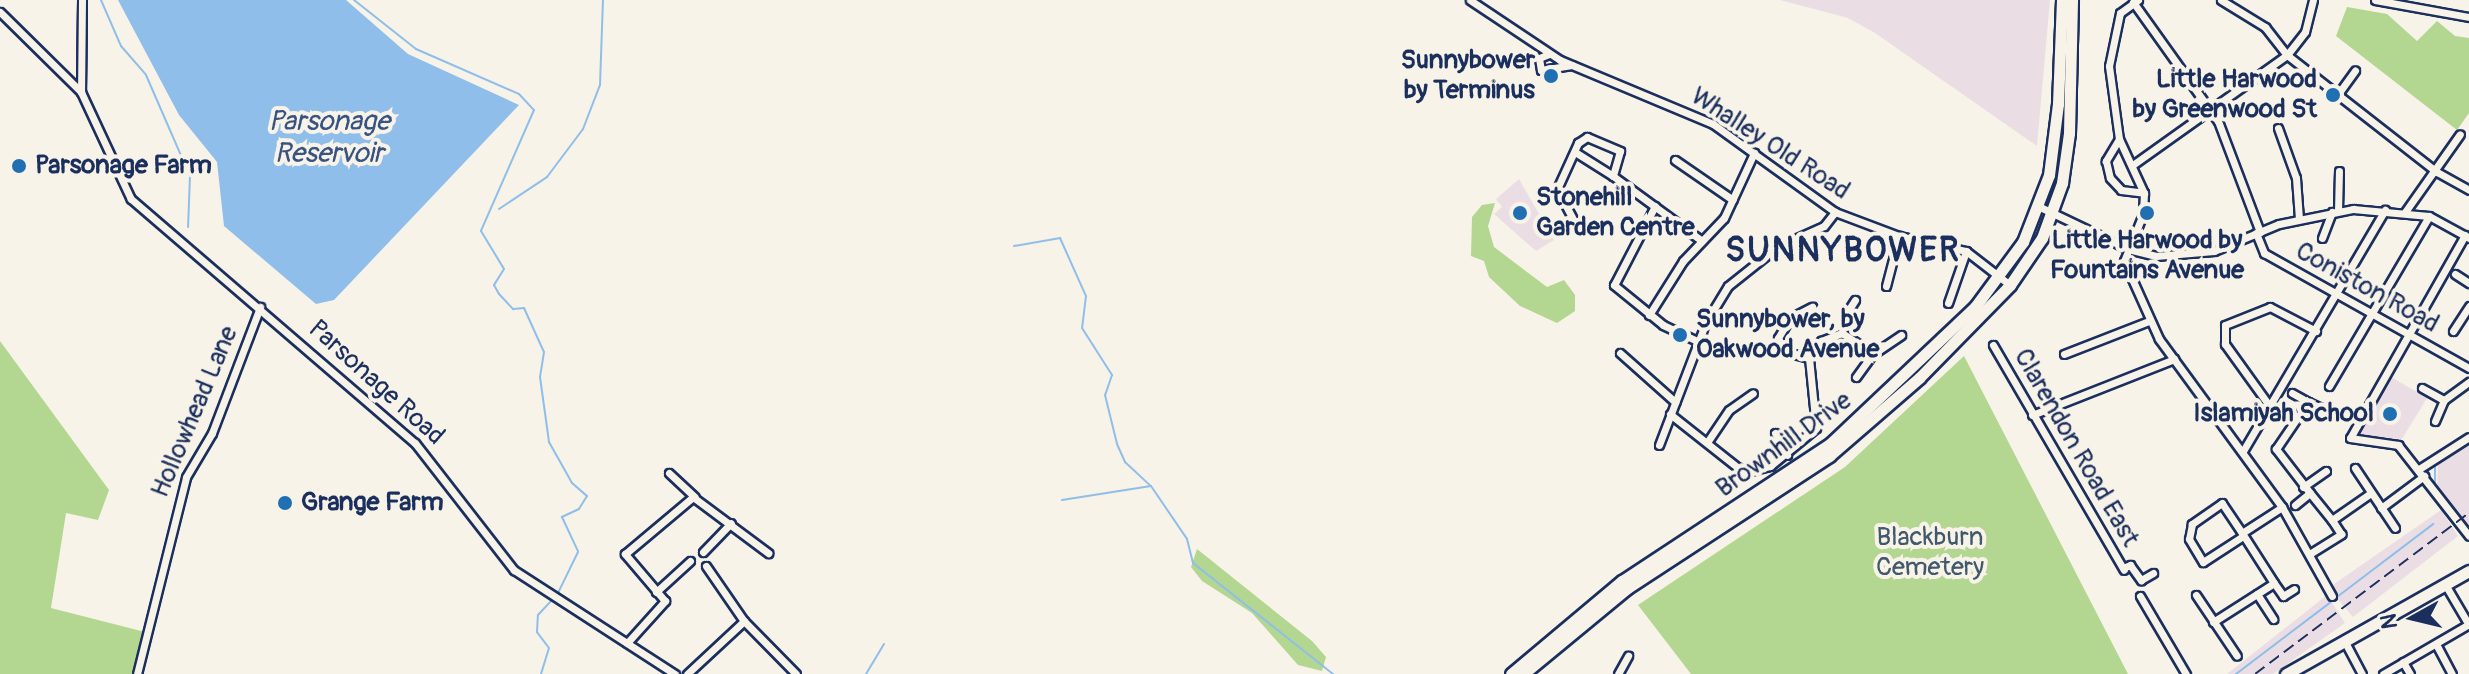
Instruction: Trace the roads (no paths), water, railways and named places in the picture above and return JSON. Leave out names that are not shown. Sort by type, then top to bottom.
[{"type":"highway","name":"Brownhill Drive","points":[[1511,674],[1622,581],[1831,443],[1919,364],[2000,276],[2040,207],[2056,133],[2062,0]]},
{"type":"highway","points":[[2053,214],[2069,133],[2072,0]]},
{"type":"highway","name":"Brownhill Drive","points":[[1523,674],[1626,589],[1829,456],[1919,378],[2010,285],[2053,214]]},
{"type":"highway","points":[[2286,674],[2346,644],[2469,571]]},
{"type":"street","points":[[81,92],[82,0]]},
{"type":"street","name":"Whalley Old Road","points":[[1470,0],[1549,54],[1682,107],[1754,153],[1835,212],[1899,236],[1966,251],[2010,285]]},
{"type":"street","points":[[2221,0],[2265,27],[2287,55],[2434,168],[2469,190]]},
{"type":"street","points":[[2134,164],[2287,55],[2305,32],[2313,0]]},
{"type":"street","points":[[2375,0],[2469,17]]},
{"type":"street","points":[[2136,1],[2120,13],[2109,66],[2119,139],[2134,164],[2144,193],[2143,214],[2124,261],[2149,321],[2282,507],[2311,553],[2332,596]]},
{"type":"street","name":"Coniston Road","points":[[2136,1],[2210,110],[2264,253],[2469,368]]},
{"type":"street","points":[[0,12],[81,92]]},
{"type":"street","points":[[1549,54],[1539,58],[1541,70],[1572,65]]},
{"type":"street","points":[[2338,94],[2355,71]]},
{"type":"street","name":"Parsonage Road","points":[[81,92],[131,199],[260,307],[421,449],[514,570],[675,674]]},
{"type":"street","points":[[2278,128],[2296,178],[2299,219]]},
{"type":"street","points":[[2405,212],[2460,134]]},
{"type":"street","points":[[1581,223],[1574,221],[1557,192],[1585,137],[1616,147],[1621,157],[1613,176]]},
{"type":"street","points":[[2119,139],[2106,161],[2110,178],[2121,190],[2144,193]]},
{"type":"street","points":[[1575,152],[1702,241]]},
{"type":"street","points":[[1649,315],[1683,261],[1733,200],[1754,153]]},
{"type":"street","points":[[1675,160],[1733,200]]},
{"type":"street","points":[[2322,238],[2335,212],[2339,171]]},
{"type":"street","points":[[1655,206],[1613,280],[1618,291],[1649,315],[1698,341]]},
{"type":"street","points":[[2040,207],[2128,249],[2182,255],[2214,251],[2258,232],[2335,212],[2385,210],[2429,216],[2467,237],[2350,429],[2350,438],[2357,442],[2398,445],[2469,536]]},
{"type":"street","points":[[2243,451],[2385,210]]},
{"type":"street","points":[[1659,445],[1698,341],[1728,286],[1777,247],[1824,226],[1835,212]]},
{"type":"street","points":[[2329,386],[2429,216]]},
{"type":"street","points":[[1886,286],[1899,236]]},
{"type":"street","points":[[1948,303],[1966,251]]},
{"type":"street","points":[[2455,274],[2469,283]]},
{"type":"street","points":[[1842,333],[1844,317],[1855,300]]},
{"type":"street","points":[[1767,341],[1778,338],[1790,318],[1813,306]]},
{"type":"street","points":[[2453,331],[2469,306]]},
{"type":"street","name":"Hollowhead Lane","points":[[137,674],[186,477],[212,433],[260,307]]},
{"type":"street","points":[[2271,408],[2225,344],[2225,325],[2270,307],[2316,331]]},
{"type":"street","points":[[2064,354],[2149,321]]},
{"type":"street","points":[[1842,333],[1873,354]]},
{"type":"street","points":[[1670,414],[1744,470],[1763,469],[1812,436],[1818,420],[1809,358],[1821,341],[1842,333]]},
{"type":"street","points":[[1856,377],[1873,354],[1901,335]]},
{"type":"street","points":[[1778,338],[1786,352],[1809,358]]},
{"type":"street","name":"Clarendon Road East","points":[[1993,345],[2124,569],[2130,565],[2141,580],[2153,573]]},
{"type":"street","points":[[1620,353],[1675,402]]},
{"type":"street","points":[[2032,415],[2174,359]]},
{"type":"street","points":[[2435,421],[2444,400],[2469,382]]},
{"type":"street","points":[[2422,388],[2444,400]]},
{"type":"street","points":[[1708,441],[1729,410],[1753,393]]},
{"type":"street","points":[[2292,393],[2323,409]]},
{"type":"street","points":[[2308,402],[2276,449],[2347,543]]},
{"type":"street","points":[[2381,508],[2469,437]]},
{"type":"street","points":[[1774,439],[1787,455]]},
{"type":"street","points":[[2355,468],[2395,528]]},
{"type":"street","points":[[2303,487],[2326,471]]},
{"type":"street","points":[[669,473],[768,553]]},
{"type":"street","points":[[2295,505],[2310,493]]},
{"type":"street","points":[[2332,520],[2371,493]]},
{"type":"street","points":[[627,643],[664,605],[625,554],[695,497]]},
{"type":"street","points":[[2282,507],[2242,534],[2203,562],[2189,539],[2192,524],[2222,503],[2242,534],[2274,583],[2283,596],[2294,589]]},
{"type":"street","points":[[703,552],[731,523]]},
{"type":"street","points":[[2311,553],[2341,534]]},
{"type":"street","points":[[656,592],[690,561]]},
{"type":"street","points":[[706,566],[744,621],[796,674]]},
{"type":"street","points":[[2213,622],[2274,583]]},
{"type":"street","points":[[2383,674],[2469,625],[2446,586]]},
{"type":"street","points":[[2257,594],[2273,619]]},
{"type":"street","points":[[2196,595],[2237,656]]},
{"type":"street","points":[[2140,596],[2186,674]]},
{"type":"street","points":[[687,674],[744,621]]},
{"type":"street","points":[[2346,644],[2362,674]]},
{"type":"street","points":[[2436,644],[2452,674]]},
{"type":"street","points":[[1618,674],[1628,656]]},
{"type":"street","points":[[2403,662],[2410,674]]},
{"type":"water","name":"Parsonage Reservoir","points":[[118,0],[346,0],[408,54],[519,105],[334,300],[316,304],[224,226],[217,162],[179,115]]},
{"type":"waterway","points":[[101,0],[121,46],[146,75],[190,176],[188,227]]},
{"type":"waterway","points":[[354,0],[416,49],[519,94],[534,110],[481,231],[504,269],[494,285],[513,309],[524,308],[544,352],[540,377],[549,442],[572,483],[587,496],[579,509],[562,517],[578,552],[557,595]]},
{"type":"waterway","points":[[499,209],[547,177],[583,129],[600,85],[603,0]]},
{"type":"waterway","points":[[1014,246],[1060,238],[1086,296],[1082,328],[1112,375],[1105,395],[1117,444],[1125,462],[1151,486],[1187,539],[1193,563],[1333,674]]},
{"type":"waterway","points":[[2435,465],[2435,487]]},
{"type":"waterway","points":[[1062,500],[1151,486]]},
{"type":"waterway","points":[[2337,597],[2433,524]]},
{"type":"waterway","points":[[541,674],[549,648],[537,632],[538,615],[553,599]]},
{"type":"waterway","points":[[2236,674],[2332,601]]},
{"type":"waterway","points":[[866,674],[884,644]]},
{"type":"railway","points":[[2255,674],[2469,513]]},
{"type":"place","name":"Sunnybower by Terminus","points":[[1551,76]]},
{"type":"place","name":"Little Harwood by Greenwood St","points":[[2333,95]]},
{"type":"place","name":"Parsonage Farm","points":[[19,166]]},
{"type":"place","name":"Stonehill Garden Centre","points":[[1520,213]]},
{"type":"place","name":"Little Harwood by Fountains Avenue","points":[[2147,213]]},
{"type":"place","name":"Sunnybower, by Oakwood Avenue","points":[[1680,335]]},
{"type":"place","name":"Islamiyah School","points":[[2390,414]]},
{"type":"place","name":"Grange Farm","points":[[285,503]]},
{"type":"district","name":"SUNNYBOWER","points":[[1843,251]]},
{"type":"park label","name":"Blackburn Cemetery","points":[[1930,553]]}]
